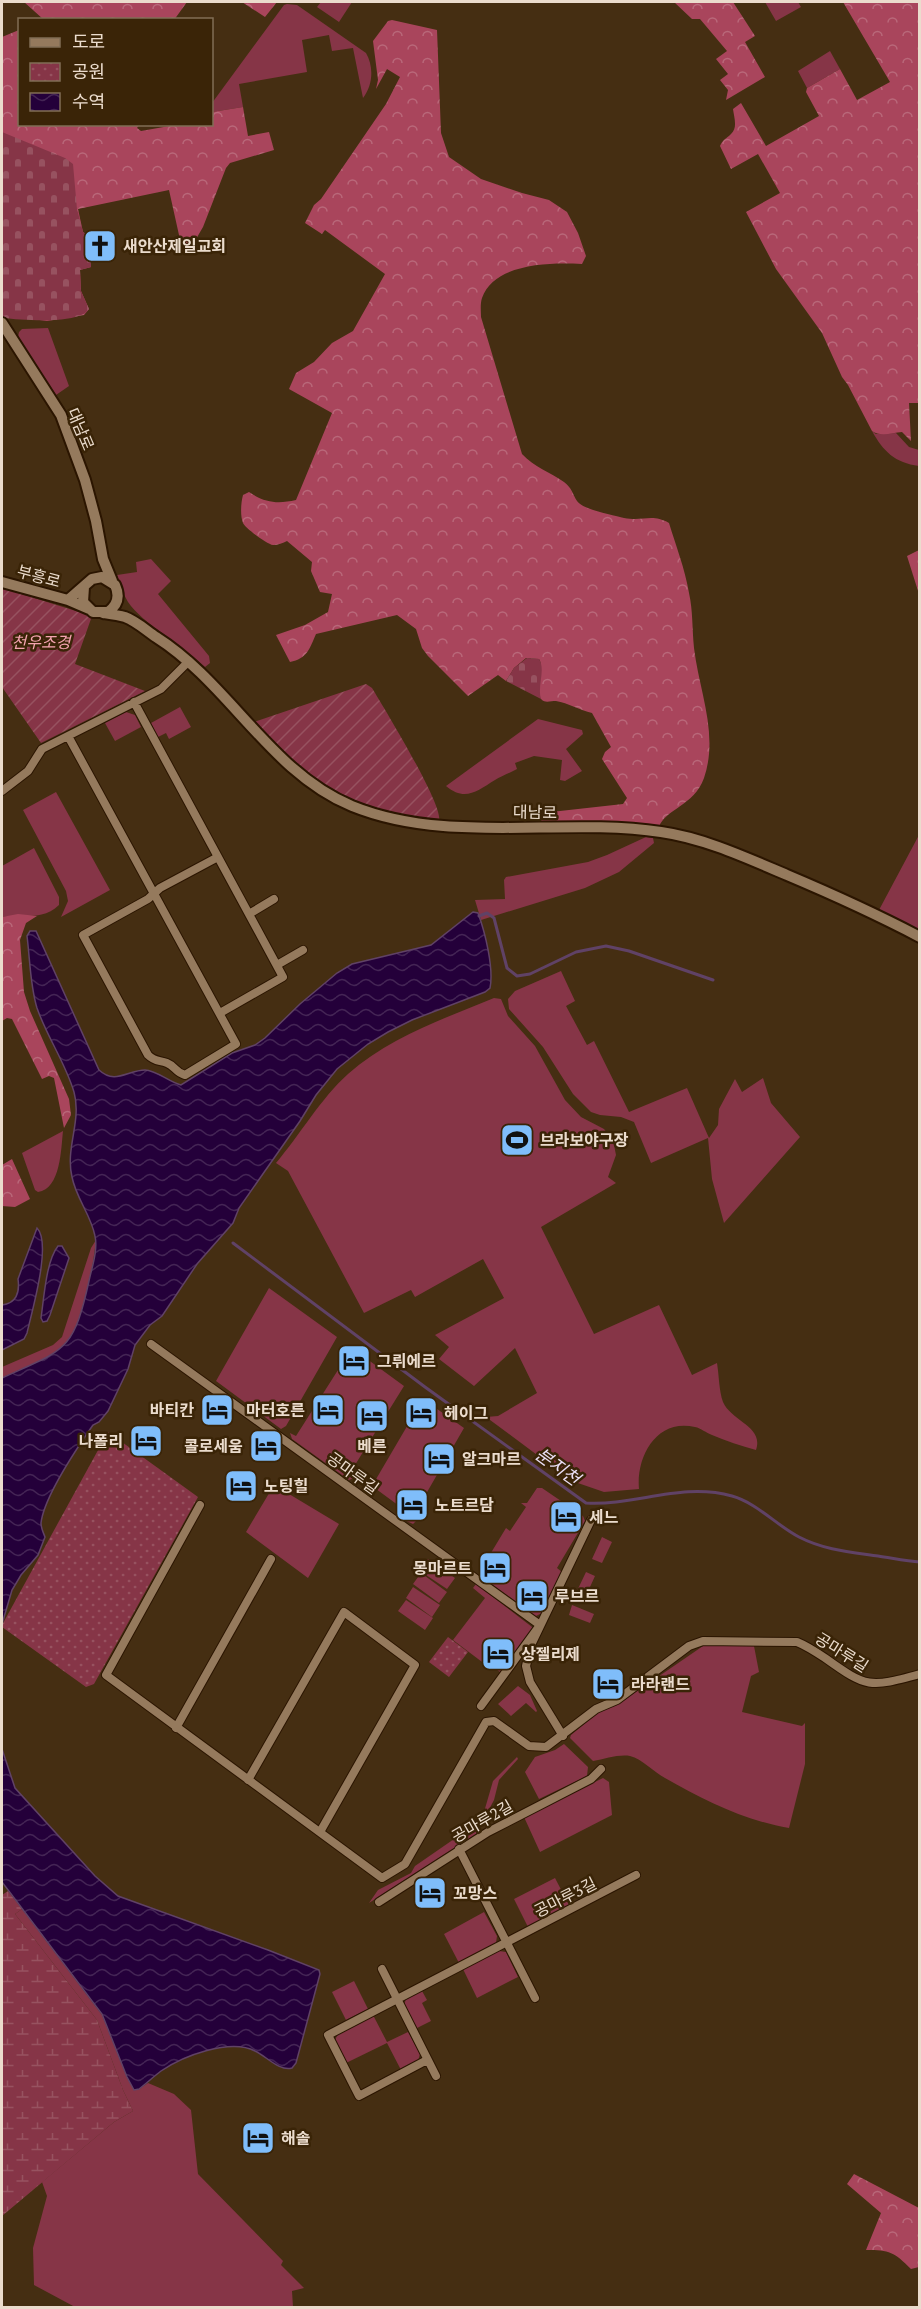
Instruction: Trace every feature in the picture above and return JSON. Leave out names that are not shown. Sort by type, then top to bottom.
[{"type":"street","name":"대남로","points":[[2,323],[61,416],[88,489],[103,559],[112,581]]},
{"type":"street","points":[[103,559],[88,583],[83,602],[89,609],[128,618]]},
{"type":"street","points":[[68,600],[88,583],[102,577],[112,581],[128,618]]},
{"type":"street","name":"부흥로","points":[[2,582],[68,600],[89,609]]},
{"type":"street","points":[[103,613],[116,605],[118,595]]},
{"type":"street","name":"대남로","points":[[128,618],[189,661],[301,776],[316,788],[356,808],[400,821],[446,826],[614,828],[662,832],[708,844],[758,862],[882,917],[920,937]]},
{"type":"street","points":[[2,791],[28,771],[42,748],[160,689],[189,661]]},
{"type":"street","points":[[134,702],[283,977],[220,1013]]},
{"type":"street","points":[[68,736],[154,893],[220,1013],[236,1044],[185,1075],[178,1073],[168,1063],[158,1062],[148,1055],[83,935],[148,899],[154,893],[160,888],[218,857]]},
{"type":"street","points":[[249,914],[274,899]]},
{"type":"street","points":[[277,965],[303,950]]},
{"type":"street","name":"공마루길","points":[[151,1344],[540,1625]]},
{"type":"street","name":"공마루길","points":[[200,1504],[105,1672],[107,1677],[382,1878],[405,1864],[486,1722],[494,1721],[523,1743],[534,1748],[546,1748],[597,1709],[617,1700],[697,1642],[797,1642],[810,1647],[855,1679],[868,1683],[892,1682],[920,1674]]},
{"type":"street","points":[[563,1736],[527,1674],[527,1657],[591,1520]]},
{"type":"street","points":[[176,1728],[271,1559]]},
{"type":"street","points":[[248,1780],[344,1612],[415,1665],[320,1832]]},
{"type":"street","points":[[481,1706],[540,1625]]},
{"type":"street","name":"공마루2길","points":[[379,1902],[459,1849],[520,1814],[591,1779],[602,1769]]},
{"type":"street","points":[[459,1849],[535,1998]]},
{"type":"street","name":"공마루3길","points":[[428,2060],[359,2096],[328,2035],[636,1875]]},
{"type":"street","points":[[381,1969],[436,2076]]},
{"type":"green space","points":[[24,2],[187,2],[175,18],[42,18]]},
{"type":"green space","points":[[242,2],[277,2],[265,17]]},
{"type":"green space","points":[[321,2],[352,2],[339,22],[317,7]]},
{"type":"green space","points":[[674,2],[733,2],[755,36],[745,42],[765,77],[726,100],[728,90],[720,80],[728,74],[716,59],[727,51],[700,19],[692,19]]},
{"type":"green space","points":[[765,2],[798,2],[801,7],[776,21]]},
{"type":"green space","points":[[843,2],[919,2],[920,403],[909,403],[911,441],[902,432],[882,434],[872,431],[842,377],[822,333],[776,269],[746,212],[780,193],[758,154],[731,169],[720,146],[723,140],[733,132],[735,122],[733,109],[741,103],[766,146],[819,116],[806,92],[807,88],[840,69],[857,100],[890,82]]},
{"type":"green space","points":[[284,5],[297,5],[366,53],[371,76],[369,87],[363,98],[353,48],[332,51],[329,35],[302,40],[307,72],[239,84],[243,107],[213,112],[213,102]]},
{"type":"green space","points":[[388,21],[437,30],[441,133],[449,157],[481,179],[549,200],[567,212],[586,256],[582,264],[525,267],[498,278],[488,286],[482,298],[481,317],[522,454],[567,484],[577,501],[585,507],[624,518],[652,518],[669,523],[683,566],[690,600],[696,664],[707,713],[709,745],[708,762],[699,787],[694,795],[662,821],[659,827],[534,823],[541,815],[551,812],[623,804],[627,798],[602,759],[611,747],[592,713],[560,702],[545,701],[539,696],[541,664],[539,659],[526,658],[514,668],[506,681],[498,675],[468,696],[428,656],[422,648],[416,629],[397,615],[316,634],[304,656],[290,662],[276,635],[305,625],[328,612],[332,594],[320,592],[311,571],[312,562],[287,541],[277,545],[270,544],[243,523],[242,498],[249,492],[272,502],[296,500],[332,413],[289,389],[296,373],[314,362],[332,343],[353,331],[385,274],[325,230],[322,234],[305,223],[314,205],[321,199],[386,104],[400,77],[387,69],[376,89],[378,80],[373,41]]},
{"type":"green space","points":[[18,30],[18,126],[138,126],[137,128],[141,131],[169,126],[213,126],[213,112],[243,107],[248,136],[269,132],[274,150],[230,163],[203,227],[189,251],[183,253],[169,190],[78,209],[83,232],[87,235],[91,267],[80,270],[81,291],[89,309],[84,315],[47,321],[2,315],[2,37]]},
{"type":"green space","points":[[830,51],[840,69],[807,88],[798,71]]},
{"type":"green space","points":[[2,132],[65,158],[73,164],[77,209],[83,232],[87,235],[91,267],[80,270],[81,291],[89,309],[83,314],[50,320],[23,320],[4,318],[2,315]]},
{"type":"green space","points":[[48,328],[69,386],[56,395],[18,337],[22,329]]},
{"type":"green space","points":[[872,431],[876,434],[896,433],[909,447],[919,450],[919,466],[896,459]]},
{"type":"green space","points":[[919,550],[919,594],[907,556]]},
{"type":"green space","points":[[151,559],[171,581],[158,594],[209,656],[210,663],[205,667],[153,627],[134,610],[125,596],[117,575],[137,572],[136,562]]},
{"type":"green space","name":"천우조경","points":[[2,588],[92,616],[75,664],[145,691],[41,743],[2,687]]},
{"type":"green space","points":[[527,658],[539,659],[541,663],[541,699],[506,681],[514,668]]},
{"type":"green space","points":[[366,684],[372,688],[412,756],[432,797],[439,821],[398,815],[358,803],[340,794],[305,773],[254,722]]},
{"type":"green space","points":[[180,707],[191,727],[169,739],[166,733],[158,737],[151,723]]},
{"type":"green space","points":[[126,712],[135,715],[141,727],[115,741],[105,723]]},
{"type":"green space","points":[[538,719],[582,730],[583,734],[566,749],[582,771],[565,781],[560,780],[562,760],[534,756],[515,763],[517,769],[477,791],[465,794],[453,791],[446,786]]},
{"type":"green space","points":[[56,792],[110,890],[61,917],[68,901],[66,891],[23,810]]},
{"type":"green space","points":[[919,835],[919,931],[879,910]]},
{"type":"green space","points":[[646,837],[653,838],[654,843],[619,872],[585,888],[481,920],[475,900],[505,899],[504,880],[506,877],[588,862]]},
{"type":"green space","points":[[34,848],[59,897],[59,905],[39,915],[2,917],[2,866]]},
{"type":"green space","points":[[18,914],[37,916],[26,923],[20,940],[24,992],[30,1011],[69,1099],[71,1115],[64,1128],[54,1078],[49,1076],[42,1079],[12,1019],[7,1018],[2,1021],[2,917]]},
{"type":"green space","points":[[561,971],[575,1001],[566,1006],[587,1045],[594,1041],[629,1112],[687,1088],[709,1138],[718,1125],[719,1109],[735,1079],[742,1092],[763,1078],[771,1103],[800,1137],[724,1223],[712,1179],[708,1138],[651,1163],[634,1122],[621,1117],[591,1112],[573,1094],[543,1047],[509,1009],[508,999],[515,991]]},
{"type":"green space","points":[[494,998],[501,999],[508,1016],[535,1046],[565,1100],[581,1117],[604,1129],[613,1140],[616,1155],[608,1177],[616,1183],[541,1227],[594,1334],[659,1305],[692,1375],[717,1363],[723,1402],[727,1409],[755,1435],[756,1450],[697,1428],[682,1426],[670,1428],[652,1442],[645,1453],[639,1476],[639,1489],[604,1492],[572,1481],[486,1417],[498,1416],[537,1393],[515,1348],[474,1386],[439,1359],[449,1347],[435,1335],[504,1298],[483,1259],[415,1297],[411,1290],[364,1313],[288,1171],[276,1163],[329,1094],[364,1061],[399,1039]]},
{"type":"green space","points":[[63,1131],[55,1176],[46,1189],[38,1192],[35,1190],[22,1153]]},
{"type":"green space","points":[[12,1159],[30,1199],[15,1207],[2,1206],[2,1165]]},
{"type":"green space","points":[[96,1240],[83,1309],[67,1343],[45,1360],[2,1378],[2,1367],[53,1345],[62,1337],[91,1248]]},
{"type":"green space","points":[[269,1288],[337,1337],[286,1426],[281,1429],[216,1381]]},
{"type":"green space","points":[[352,1348],[404,1386],[350,1473],[356,1477],[349,1480],[292,1439],[290,1433],[296,1436]]},
{"type":"green space","points":[[423,1399],[464,1428],[415,1513],[420,1517],[413,1524],[402,1519],[406,1511],[372,1486]]},
{"type":"green space","points":[[108,1432],[198,1497],[94,1684],[86,1687],[2,1625]]},
{"type":"green space","points":[[274,1485],[339,1524],[308,1578],[246,1532]]},
{"type":"green space","points":[[537,1488],[542,1488],[583,1516],[585,1521],[557,1568],[562,1572],[542,1613],[536,1616],[485,1579],[480,1571],[506,1528],[510,1531],[526,1507],[521,1503],[527,1503]]},
{"type":"green space","points":[[602,1537],[612,1542],[602,1563],[592,1559]]},
{"type":"green space","points":[[428,1559],[455,1578],[447,1589],[420,1571]]},
{"type":"green space","points":[[586,1572],[595,1576],[585,1598],[576,1593]]},
{"type":"green space","points":[[421,1573],[447,1592],[439,1603],[413,1584]]},
{"type":"green space","points":[[476,1584],[532,1627],[500,1672],[492,1666],[490,1668],[453,1640],[485,1598],[473,1588]]},
{"type":"green space","points":[[413,1587],[440,1605],[432,1617],[406,1598]]},
{"type":"green space","points":[[406,1600],[433,1618],[425,1630],[398,1611]]},
{"type":"green space","points":[[572,1605],[594,1614],[590,1623],[569,1615]]},
{"type":"green space","points":[[448,1637],[468,1652],[449,1677],[429,1662]]},
{"type":"green space","points":[[703,1646],[754,1646],[759,1672],[751,1676],[742,1712],[802,1726],[805,1723],[805,1764],[789,1828],[741,1815],[710,1802],[630,1756],[593,1761],[570,1738],[599,1712],[617,1705]]},
{"type":"green space","points":[[518,1686],[530,1695],[536,1712],[526,1703],[511,1716],[498,1704]]},
{"type":"green space","points":[[564,1744],[588,1767],[587,1776],[539,1799],[525,1772],[535,1757]]},
{"type":"green space","points":[[517,1757],[518,1759],[499,1780],[494,1800],[476,1834],[369,1903],[378,1890],[411,1873],[415,1866],[470,1828],[484,1812],[493,1781]]},
{"type":"green space","points":[[603,1778],[609,1782],[612,1815],[540,1852],[524,1817]]},
{"type":"green space","points":[[555,1878],[569,1905],[528,1927],[514,1899]]},
{"type":"green space","points":[[8,1891],[22,1909],[15,1914],[97,2020],[133,2111],[114,2122],[2,2216],[2,1895]]},
{"type":"green space","points":[[22,1909],[102,2015],[127,2077],[139,2089],[148,2083],[174,2094],[191,2110],[198,2174],[283,2261],[281,2265],[304,2288],[292,2291],[293,2307],[75,2307],[34,2285],[33,2248],[47,2196],[42,2182],[114,2122],[133,2111],[97,2020],[15,1914]]},
{"type":"green space","points":[[484,1912],[497,1936],[496,1943],[459,1963],[444,1934]]},
{"type":"green space","points":[[499,1951],[506,1952],[518,1977],[477,1998],[463,1969]]},
{"type":"green space","points":[[354,1981],[368,2009],[346,2020],[332,1992]]},
{"type":"green space","points":[[422,1991],[427,2000],[422,2003],[431,2021],[417,2028],[404,2005],[406,1999]]},
{"type":"green space","points":[[373,2015],[387,2042],[408,2032],[420,2054],[418,2061],[401,2070],[387,2043],[346,2063],[335,2040],[338,2034]]},
{"type":"green space","points":[[854,2174],[919,2208],[919,2267],[911,2269],[896,2256],[881,2251],[866,2250],[881,2213],[847,2184]]},
{"type":"water","points":[[473,912],[478,913],[486,940],[491,971],[490,988],[485,992],[412,1020],[368,1044],[337,1069],[316,1095],[239,1208],[233,1223],[197,1264],[162,1316],[150,1325],[135,1345],[128,1369],[108,1411],[86,1435],[48,1500],[41,1523],[45,1537],[38,1555],[12,1590],[2,1624],[2,1378],[53,1354],[71,1336],[83,1305],[96,1247],[93,1228],[74,1185],[70,1166],[76,1113],[74,1092],[37,1008],[27,936],[30,931],[36,931],[99,1070],[116,1077],[145,1070],[181,1085],[232,1053],[255,1045],[265,1038],[300,1004],[337,973],[352,964],[431,945]]},
{"type":"water","points":[[37,1228],[41,1236],[42,1262],[27,1333],[24,1339],[2,1350],[2,1305],[11,1302],[16,1296],[18,1279]]},
{"type":"water","points":[[58,1246],[62,1246],[69,1258],[50,1315],[47,1321],[43,1322],[41,1318],[46,1280]]},
{"type":"water","points":[[2,1749],[15,1788],[95,1876],[118,1896],[319,1970],[320,1974],[296,2063],[292,2068],[278,2066],[255,2051],[245,2048],[220,2048],[207,2050],[170,2065],[139,2089],[134,2090],[102,2014],[2,1882]]},
{"type":"waterway","points":[[479,916],[487,913],[494,918],[507,968],[517,976],[530,974],[576,952],[606,946],[629,951],[713,980]]},
{"type":"waterway","name":"분지천","points":[[233,1243],[425,1387],[586,1503],[604,1503],[676,1493],[713,1492],[741,1499],[799,1537],[818,1545],[847,1552],[920,1562]]},
{"type":"place","name":"새안산제일교회","points":[[100,246]]},
{"type":"place","name":"브라보야구장","points":[[517,1140]]},
{"type":"place","name":"그뤼에르","points":[[354,1361]]},
{"type":"place","name":"바티칸","points":[[217,1410]]},
{"type":"place","name":"마터호른","points":[[328,1410]]},
{"type":"place","name":"헤이그","points":[[421,1413]]},
{"type":"place","name":"베른","points":[[372,1416]]},
{"type":"place","name":"나폴리","points":[[146,1441]]},
{"type":"place","name":"콜로세움","points":[[266,1446]]},
{"type":"place","name":"알크마르","points":[[439,1459]]},
{"type":"place","name":"노팅힐","points":[[241,1486]]},
{"type":"place","name":"노트르담","points":[[412,1505]]},
{"type":"place","name":"세느","points":[[566,1517]]},
{"type":"place","name":"몽마르트","points":[[495,1568]]},
{"type":"place","name":"루브르","points":[[532,1596]]},
{"type":"place","name":"상젤리제","points":[[498,1654]]},
{"type":"place","name":"라라랜드","points":[[608,1684]]},
{"type":"place","name":"꼬망스","points":[[430,1893]]},
{"type":"place","name":"해솔","points":[[258,2138]]}]
